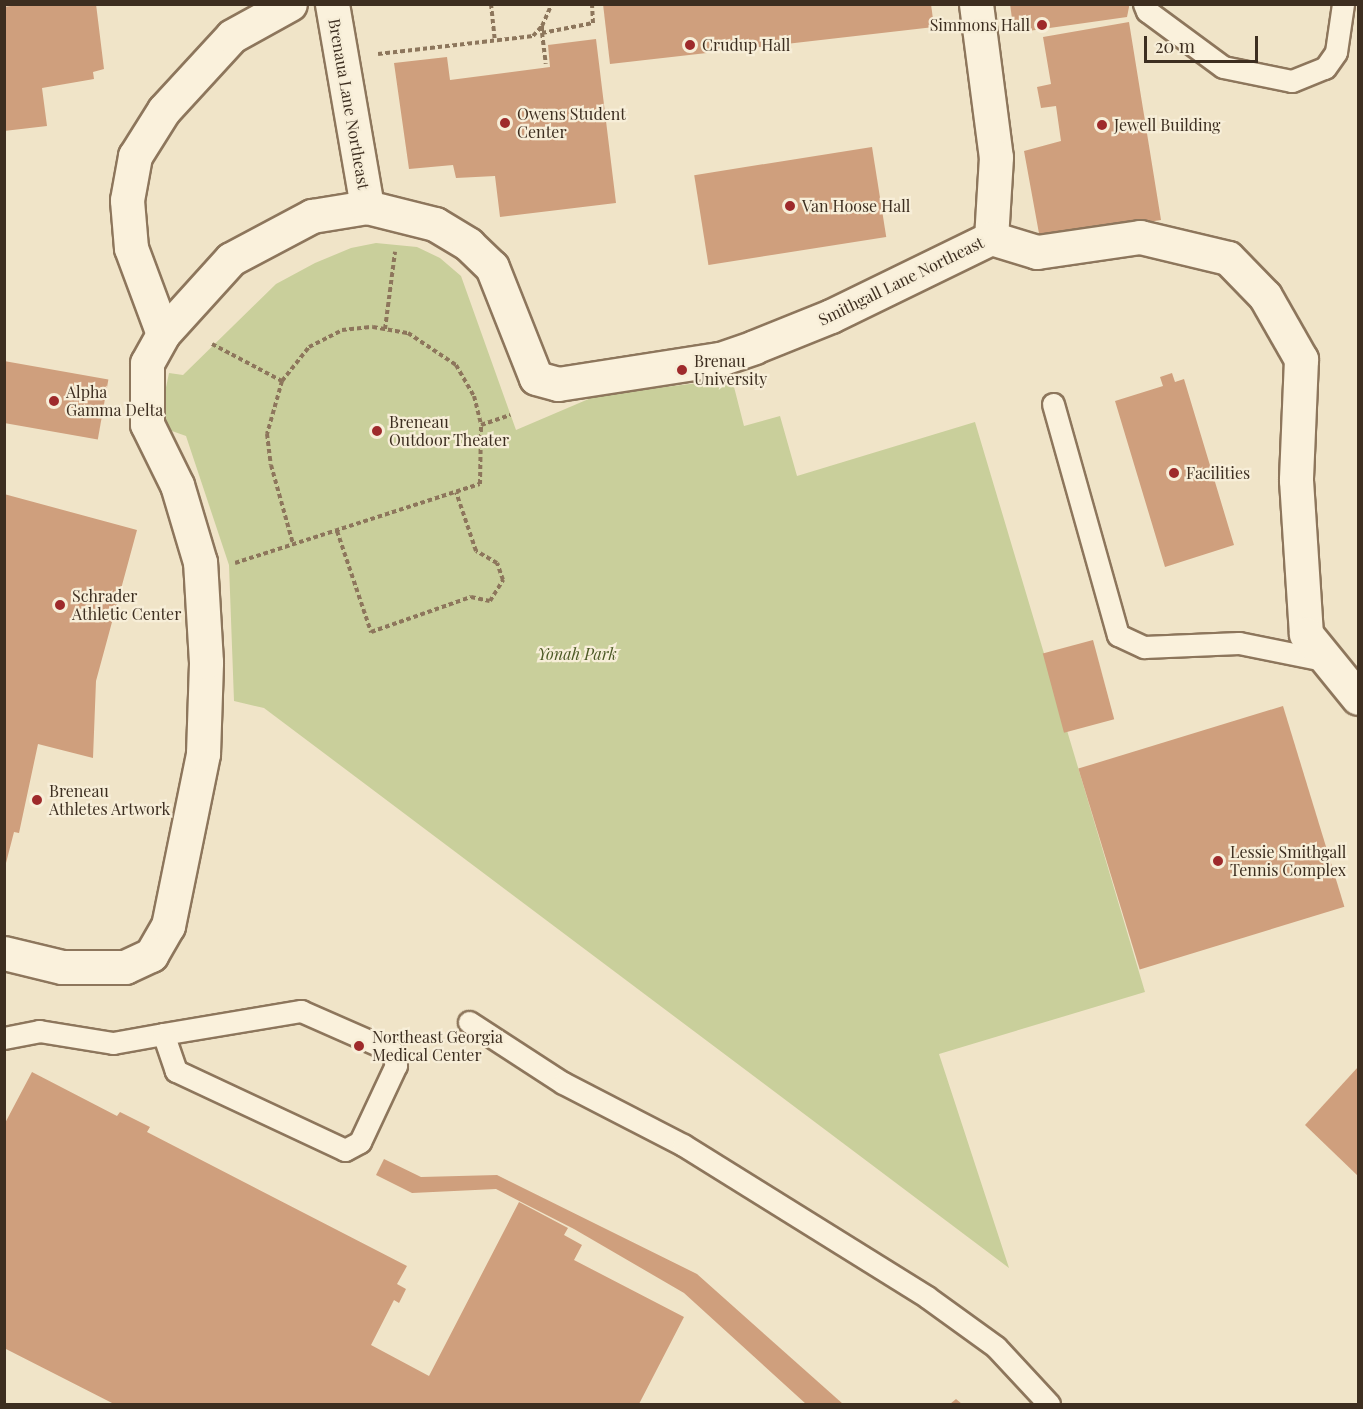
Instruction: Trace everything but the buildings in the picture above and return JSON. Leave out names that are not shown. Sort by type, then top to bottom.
[{"type":"street","points":[[163,334],[131,248],[127,200],[135,156],[164,111],[232,36],[290,4]]},
{"type":"street","name":"Brenaua Lane Northeast","points":[[4,953],[62,967],[125,967],[151,955],[168,926],[203,754],[206,662],[200,562],[177,484],[147,424],[147,363],[163,334],[231,258],[312,216],[382,210],[332,4]]},
{"type":"street","points":[[976,4],[996,157],[991,238]]},
{"type":"street","name":"Smithgall Lane Northeast","points":[[382,210],[435,224],[468,244],[492,267],[536,378],[558,384],[720,359],[831,316],[991,238],[1037,252],[1140,237],[1228,258],[1265,296],[1300,359],[1296,480],[1306,634],[1359,698]]},
{"type":"lane","points":[[1144,4],[1147,11],[1223,67],[1292,81],[1325,68],[1336,52],[1342,4]]},
{"type":"lane","points":[[1053,404],[1118,635],[1144,647],[1239,643],[1328,662]]},
{"type":"lane","points":[[4,1038],[39,1031],[113,1043],[163,1034],[301,1011],[392,1051],[396,1065],[360,1142],[345,1150],[176,1071],[163,1034]]},
{"type":"lane","points":[[469,1022],[563,1083],[683,1145],[927,1297],[996,1347],[1049,1404]]},
{"type":"path","points":[[491,4],[495,40]]},
{"type":"path","points":[[368,56],[533,36],[542,26],[552,4]]},
{"type":"path","points":[[542,33],[593,23],[592,4]]},
{"type":"path","points":[[542,26],[546,64]]},
{"type":"path","points":[[382,210],[385,329]]},
{"type":"path","points":[[229,565],[480,484],[481,425],[474,396],[456,365],[408,333],[385,329],[342,330],[309,347],[282,381],[267,434],[271,465],[292,544]]},
{"type":"path","points":[[212,344],[282,381]]},
{"type":"path","points":[[481,425],[510,415]]},
{"type":"path","points":[[337,531],[371,632],[471,597],[490,601],[503,580],[497,563],[476,551],[456,492]]},
{"type":"green space","name":"Yonah Park","points":[[376,243],[417,247],[440,258],[461,276],[516,430],[598,395],[732,379],[744,426],[780,416],[797,476],[975,422],[1145,992],[939,1054],[1009,1268],[264,708],[234,701],[229,565],[186,436],[158,426],[169,373],[183,375],[276,284],[315,263],[351,248]]},
{"type":"place","name":"Simmons Hall","points":[[1042,25]]},
{"type":"place","name":"Crudup Hall","points":[[690,45]]},
{"type":"place","name":"Owens Student Center","points":[[505,123]]},
{"type":"place","name":"Jewell Building","points":[[1102,125]]},
{"type":"place","name":"Van Hoose Hall","points":[[790,206]]},
{"type":"place","name":"Brenau University","points":[[682,370]]},
{"type":"place","name":"Alpha Gamma Delta","points":[[54,401]]},
{"type":"place","name":"Breneau Outdoor Theater","points":[[377,431]]},
{"type":"place","name":"Facilities","points":[[1174,473]]},
{"type":"place","name":"Schrader Athletic Center","points":[[60,605]]},
{"type":"place","name":"Breneau Athletes Artwork","points":[[37,800]]},
{"type":"place","name":"Lessie Smithgall Tennis Complex","points":[[1218,861]]},
{"type":"place","name":"Northeast Georgia Medical Center","points":[[359,1046]]}]
